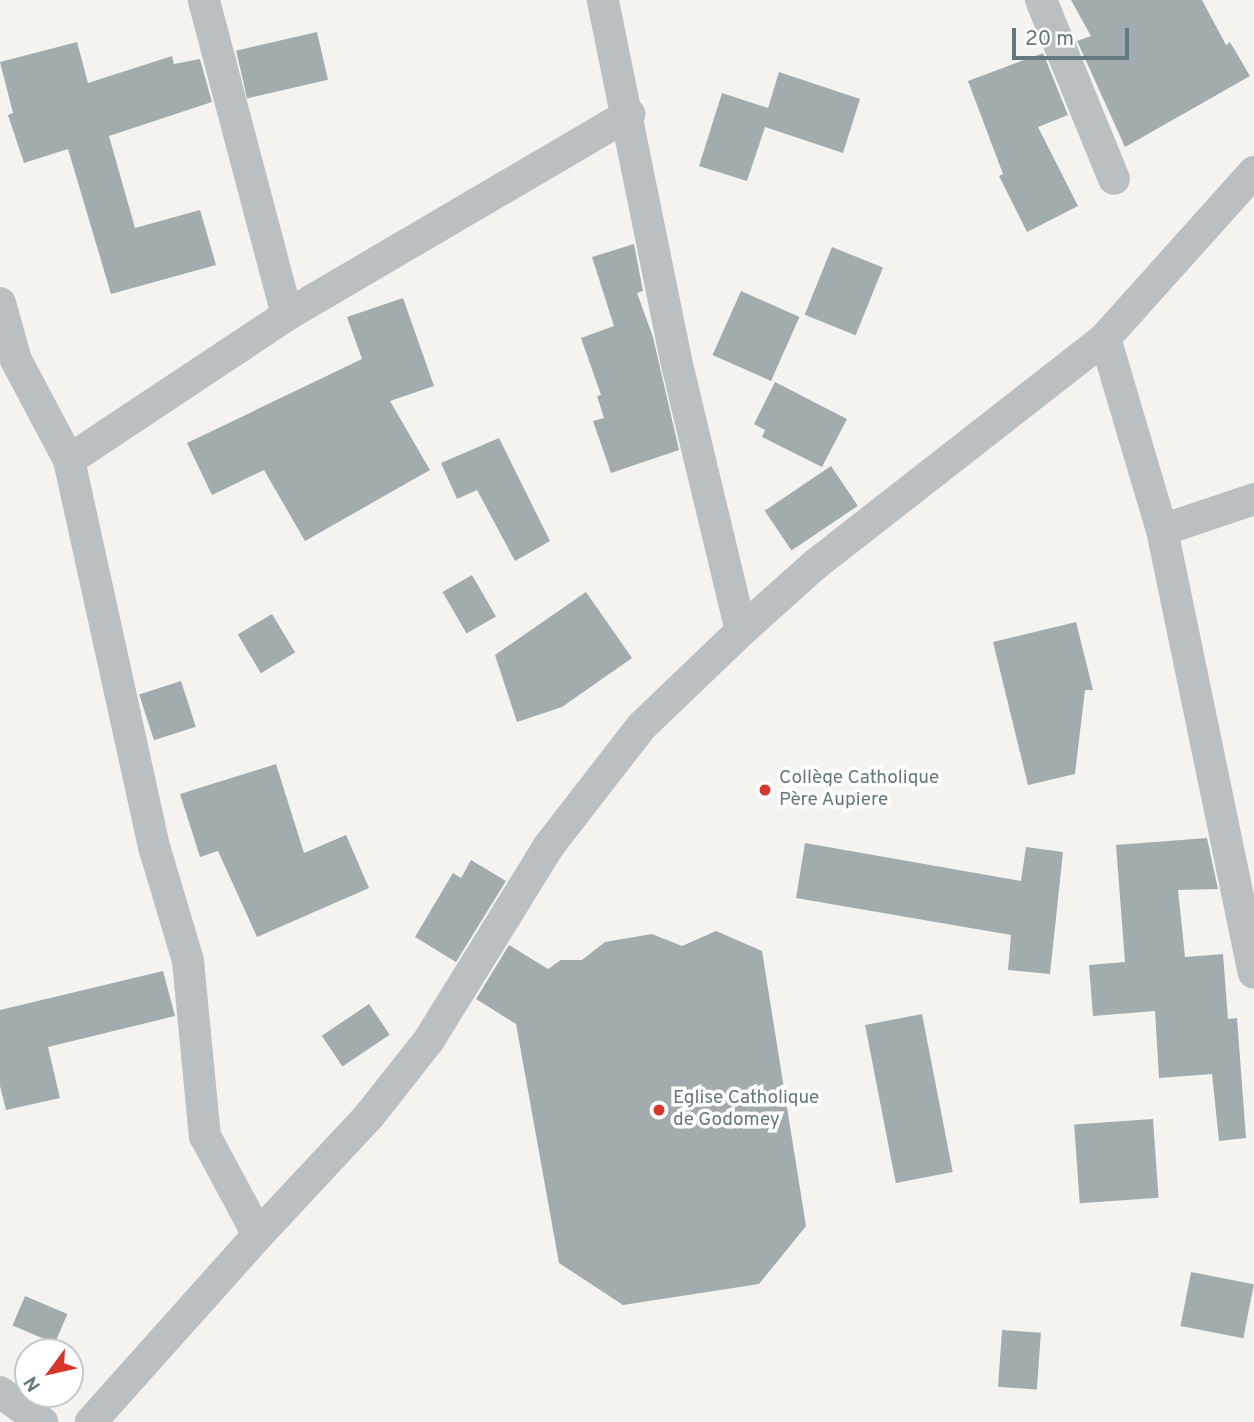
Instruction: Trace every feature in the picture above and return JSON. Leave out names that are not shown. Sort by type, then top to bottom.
[{"type":"street","points":[[204,0],[287,315]]},
{"type":"street","points":[[603,0],[629,114],[676,360],[741,631]]},
{"type":"street","points":[[1041,0],[1114,179]]},
{"type":"street","points":[[69,460],[287,315],[629,114]]},
{"type":"street","points":[[91,1422],[258,1235],[369,1116],[429,1040],[548,847],[642,726],[816,564],[1105,338],[1254,172]]},
{"type":"street","points":[[0,303],[16,360],[69,460],[155,850],[188,961],[205,1136],[258,1235]]},
{"type":"street","points":[[1105,338],[1162,530],[1254,973]]},
{"type":"street","points":[[1162,530],[1254,499]]},
{"type":"street","points":[[0,1392],[42,1422]]},
{"type":"building","points":[[1071,0],[1202,0],[1226,45],[1230,42],[1250,76],[1125,147],[1077,41],[1091,36]]},
{"type":"building","points":[[317,32],[328,80],[247,98],[236,51]]},
{"type":"building","points":[[77,42],[88,83],[172,56],[174,64],[200,59],[212,102],[109,136],[135,228],[200,210],[216,265],[111,294],[68,149],[24,163],[8,115],[13,113],[0,62]]},
{"type":"building","points":[[1043,53],[1068,115],[1038,127],[1078,206],[1027,232],[999,176],[1003,174],[968,81]]},
{"type":"building","points":[[779,72],[860,99],[843,153],[765,127],[747,181],[699,166],[722,93],[768,108]]},
{"type":"building","points":[[634,244],[643,291],[637,293],[653,337],[679,450],[611,473],[593,421],[604,418],[597,396],[601,395],[581,338],[614,326],[592,257]]},
{"type":"building","points":[[832,247],[883,268],[856,335],[805,315]]},
{"type":"building","points":[[741,291],[799,317],[771,381],[713,355]]},
{"type":"building","points":[[403,298],[434,386],[390,401],[430,470],[305,541],[264,470],[212,495],[187,443],[362,359],[347,317]]},
{"type":"building","points":[[775,382],[847,419],[822,467],[762,437],[765,430],[754,424]]},
{"type":"building","points":[[499,438],[550,541],[515,561],[477,490],[457,499],[441,463]]},
{"type":"building","points":[[831,466],[858,506],[792,551],[765,511]]},
{"type":"building","points":[[472,575],[496,617],[467,634],[443,592]]},
{"type":"building","points":[[586,592],[632,658],[562,707],[517,722],[495,655]]},
{"type":"building","points":[[272,614],[295,653],[261,673],[238,635]]},
{"type":"building","points":[[1076,622],[1093,690],[1085,690],[1075,774],[1028,785],[993,642]]},
{"type":"building","points":[[181,681],[196,727],[154,740],[139,695]]},
{"type":"building","points":[[276,764],[304,853],[346,835],[369,888],[257,937],[218,851],[200,857],[180,794]]},
{"type":"building","points":[[1207,838],[1218,889],[1178,890],[1185,957],[1223,954],[1228,1019],[1237,1018],[1246,1138],[1219,1141],[1212,1074],[1159,1078],[1155,1011],[1093,1016],[1089,965],[1125,962],[1116,845]]},
{"type":"building","points":[[805,843],[1021,881],[1026,847],[1063,852],[1050,974],[1008,970],[1011,935],[796,898]]},
{"type":"building","points":[[471,860],[506,881],[456,962],[415,937],[453,873],[461,878]]},
{"type":"building","name":"Eglise Catholique de Godomey","points":[[716,931],[762,951],[806,1226],[759,1284],[623,1305],[559,1263],[516,1024],[476,999],[509,945],[548,969],[561,960],[582,960],[605,942],[652,934],[682,946]]},
{"type":"building","points":[[163,971],[175,1016],[48,1047],[60,1098],[6,1110],[0,1086],[0,1010]]},
{"type":"building","points":[[369,1004],[390,1035],[342,1067],[322,1036]]},
{"type":"building","points":[[922,1014],[953,1172],[896,1183],[865,1025]]},
{"type":"building","points":[[1153,1119],[1159,1198],[1080,1203],[1074,1125]]},
{"type":"building","points":[[1191,1272],[1254,1284],[1243,1338],[1181,1326]]},
{"type":"building","points":[[25,1296],[67,1314],[57,1338],[42,1338],[12,1325]]},
{"type":"building","points":[[1002,1330],[1041,1333],[1037,1390],[998,1387]]},
{"type":"place","name":"Collège Catholique Père Aupiere","points":[[765,790]]},
{"type":"place","name":"Eglise Catholique de Godomey","points":[[659,1110]]}]
